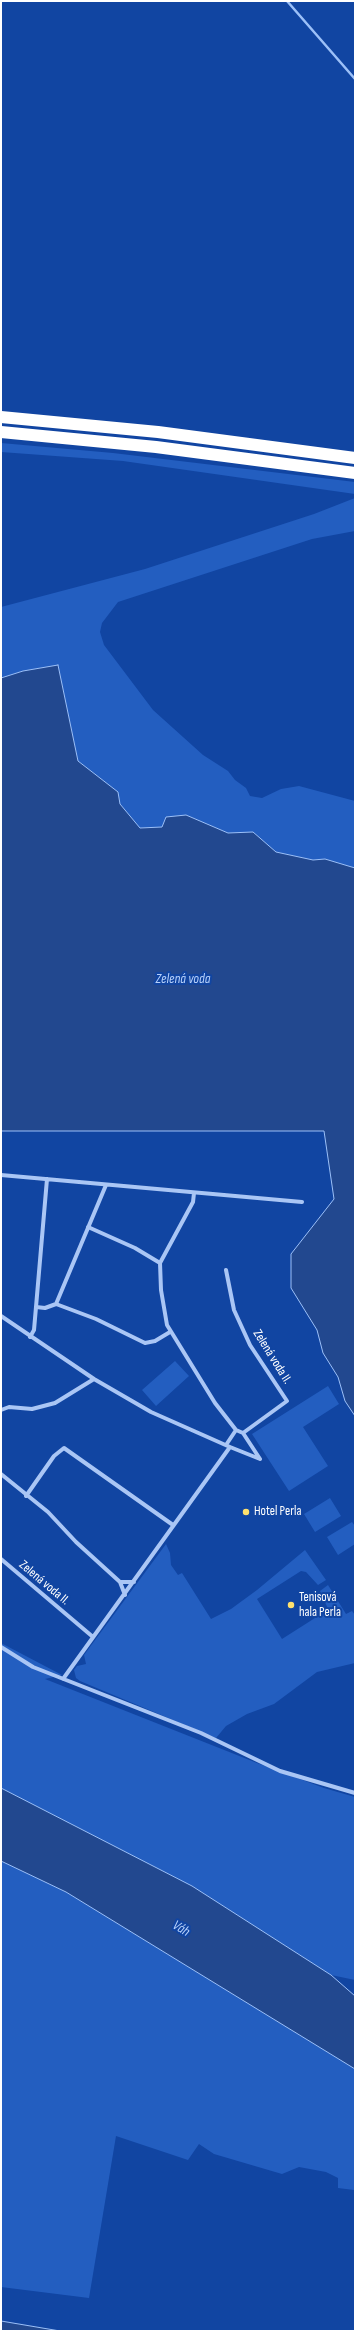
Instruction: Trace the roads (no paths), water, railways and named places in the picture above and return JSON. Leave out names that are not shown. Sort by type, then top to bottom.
[{"type":"highway","points":[[1,417],[158,432],[355,458]]},
{"type":"highway","points":[[1,432],[156,447],[355,473]]},
{"type":"street","points":[[1,1175],[302,1202]]},
{"type":"street","points":[[30,1337],[34,1330],[47,1179]]},
{"type":"street","points":[[56,1304],[106,1184]]},
{"type":"street","points":[[1,1316],[94,1379],[151,1412],[260,1459],[243,1433],[236,1430],[215,1403],[170,1332],[161,1290],[160,1263],[193,1202],[194,1193]]},
{"type":"street","points":[[88,1227],[135,1248],[160,1263]]},
{"type":"street","name":"Zelená voda II.","points":[[226,1270],[234,1310],[250,1345],[288,1401],[243,1433]]},
{"type":"street","points":[[36,1307],[45,1308],[56,1304],[96,1319],[145,1343],[155,1341],[170,1332]]},
{"type":"street","points":[[1,1410],[9,1407],[32,1409],[55,1403],[94,1379]]},
{"type":"street","points":[[63,1679],[125,1595],[228,1446],[236,1430]]},
{"type":"street","points":[[26,1496],[50,1462],[64,1448],[173,1525]]},
{"type":"street","points":[[1,1474],[26,1496],[48,1512],[76,1542],[120,1582],[125,1595]]},
{"type":"street","name":"Zelená voda II.","points":[[1,1559],[93,1637]]},
{"type":"street","points":[[120,1582],[134,1582]]},
{"type":"street","points":[[1,1647],[33,1667],[201,1733],[280,1771],[355,1793]]},
{"type":"water","name":"Zelená voda","points":[[58,665],[78,761],[118,792],[120,804],[140,828],[162,827],[166,817],[186,815],[228,833],[253,832],[276,852],[313,860],[325,859],[355,868],[355,1416],[345,1401],[338,1377],[323,1353],[317,1330],[291,1288],[291,1254],[334,1199],[324,1131],[1,1131],[1,678],[23,671]]},
{"type":"water","name":"Váh","points":[[1,1788],[192,1886],[331,1975],[355,1996],[355,2069],[66,1892],[1,1861]]},
{"type":"water","points":[[1,2321],[60,2331],[1,2331]]},
{"type":"waterway","points":[[287,1],[355,79]]},
{"type":"place","name":"Hotel Perla","points":[[246,1512]]},
{"type":"place","name":"Tenisová hala Perla","points":[[291,1605]]}]
